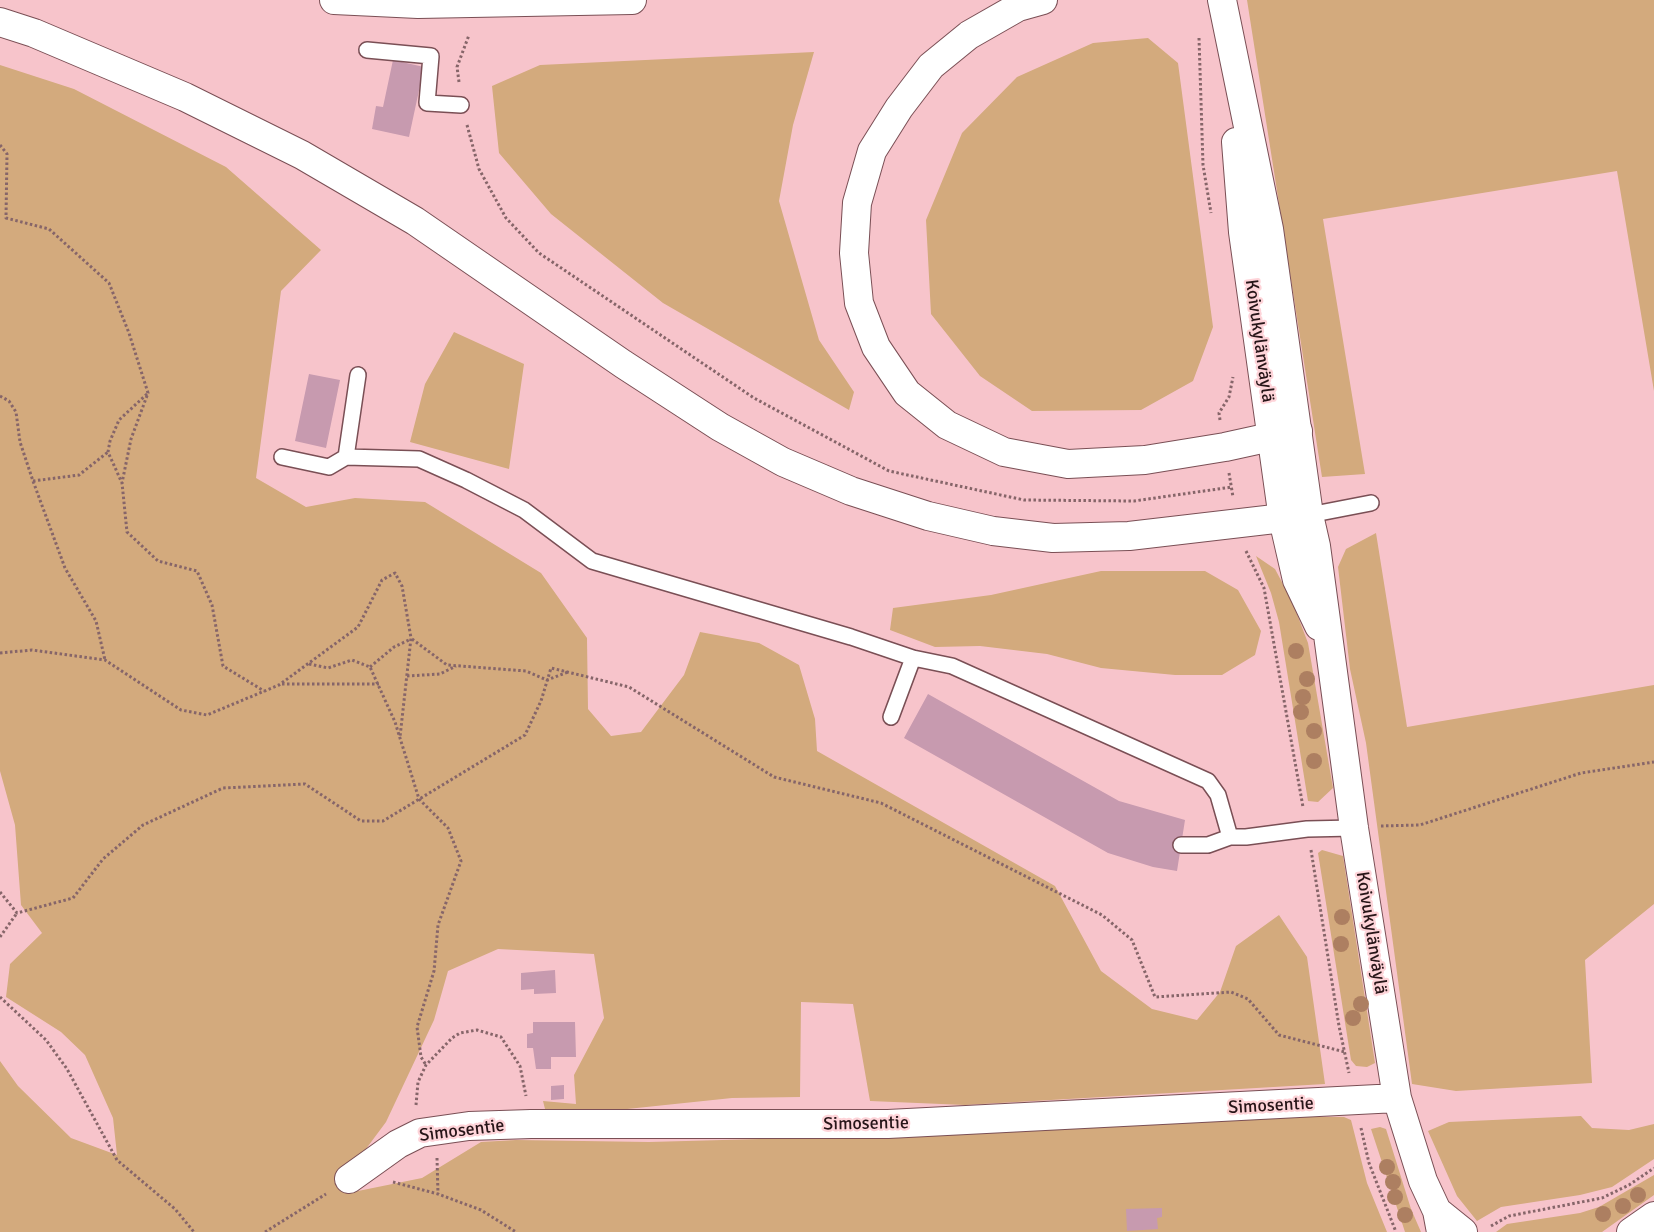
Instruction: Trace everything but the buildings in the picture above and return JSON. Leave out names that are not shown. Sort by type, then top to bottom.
[{"type":"main road","points":[[334,0],[418,4],[632,0]]},
{"type":"main road","points":[[1043,0],[1018,7],[969,35],[931,66],[899,108],[872,151],[857,203],[854,253],[859,302],[876,347],[907,393],[947,425],[1004,452],[1068,464],[1146,460],[1225,447],[1285,433]]},
{"type":"main road","name":"Koivukylänväylä","points":[[1224,12],[1269,229],[1285,433],[1296,517],[1297,580],[1330,650],[1354,828],[1397,1098],[1423,1182],[1439,1222],[1475,1230]]},
{"type":"main road","points":[[0,22],[34,33],[185,97],[302,155],[415,222],[720,427],[783,462],[851,491],[928,516],[993,531],[1053,538],[1129,536],[1296,517]]},
{"type":"main road","name":"Simosentie","points":[[349,1180],[398,1144],[428,1132],[469,1126],[531,1124],[888,1124],[1397,1098]]},
{"type":"main road","points":[[1631,1232],[1654,1216]]},
{"type":"lane","points":[[367,50],[431,56],[427,103],[461,106]]},
{"type":"lane","points":[[346,457],[358,375]]},
{"type":"lane","points":[[282,457],[329,467],[346,457],[419,459],[466,480],[524,510],[592,561],[851,637],[913,658],[952,666],[1208,781],[1218,795],[1230,837]]},
{"type":"lane","points":[[1296,517],[1371,503]]},
{"type":"lane","points":[[891,717],[913,658]]},
{"type":"lane","points":[[1181,845],[1208,845],[1230,837],[1246,837],[1307,829],[1354,828]]},
{"type":"path","points":[[469,35],[458,67],[461,106],[479,169],[506,218],[538,253],[754,398],[888,471],[1024,500],[1134,501],[1232,487]]},
{"type":"path","points":[[1198,35],[1203,165],[1212,223]]},
{"type":"path","points":[[0,145],[7,154],[6,218],[49,229],[109,283],[129,333],[148,393],[131,439],[122,483],[127,532],[158,561],[198,571],[212,605],[223,666],[264,692]]},
{"type":"path","points":[[1234,368],[1229,396],[1219,413],[1238,524],[1242,544],[1264,588],[1355,1101],[1370,1163],[1396,1232]]},
{"type":"path","points":[[122,483],[108,452],[110,441],[119,420],[148,393]]},
{"type":"path","points":[[0,396],[9,401],[16,412],[20,442],[33,481],[65,568],[96,621],[105,660]]},
{"type":"path","points":[[33,481],[79,475],[108,452]]},
{"type":"path","points":[[0,653],[32,650],[57,655],[105,660],[181,710],[207,716],[281,684],[358,627],[382,580],[395,573],[402,586],[411,638],[400,737]]},
{"type":"path","points":[[411,638],[447,665],[526,671],[547,680],[568,672]]},
{"type":"path","points":[[370,667],[394,647],[411,638]]},
{"type":"path","points":[[309,664],[328,668],[352,660],[370,667],[400,737],[419,798],[448,828],[461,861],[438,925],[434,971],[417,1027],[422,1057],[426,1065]]},
{"type":"path","points":[[407,676],[440,674],[457,666]]},
{"type":"path","points":[[0,937],[18,912],[73,898],[103,859],[143,825],[223,788],[305,784],[362,821],[383,821],[525,735],[541,702],[551,668],[629,687],[774,777],[881,803],[1102,915],[1132,940],[1155,997],[1231,992],[1248,999],[1279,1035],[1345,1052]]},
{"type":"path","points":[[281,684],[378,684]]},
{"type":"path","points":[[1354,828],[1420,825],[1581,774],[1654,762]]},
{"type":"path","points":[[0,892],[18,912]]},
{"type":"path","points":[[0,997],[51,1047],[67,1069],[117,1160],[174,1209],[194,1232]]},
{"type":"path","points":[[438,1194],[428,1132],[416,1102],[418,1082],[426,1065],[452,1038],[460,1033],[477,1030],[502,1037],[520,1066],[531,1124]]},
{"type":"path","points":[[374,1162],[394,1184],[438,1194],[482,1210],[516,1232]]},
{"type":"path","points":[[1475,1230],[1509,1216],[1602,1198],[1629,1185],[1654,1168]]},
{"type":"path","points":[[265,1232],[349,1180]]},
{"type":"shaded area","points":[[1247,0],[1654,0],[1654,391],[1617,171],[1323,219],[1365,474],[1322,477]]},
{"type":"shaded area","points":[[1148,38],[1178,63],[1213,327],[1193,381],[1141,410],[1032,411],[980,376],[931,314],[926,220],[962,133],[1017,77],[1093,43]]},
{"type":"shaded area","points":[[814,52],[793,125],[779,201],[819,340],[854,392],[849,410],[663,303],[551,214],[499,153],[492,86],[540,65]]},
{"type":"shaded area","points":[[0,65],[74,89],[226,167],[321,250],[281,291],[256,478],[306,507],[355,498],[425,502],[541,573],[587,638],[588,709],[611,736],[641,732],[684,675],[700,632],[759,643],[799,665],[815,719],[817,751],[1055,886],[1101,971],[1152,1009],[1197,1020],[1220,992],[1236,946],[1279,915],[1307,957],[1325,1084],[965,1105],[870,1101],[853,1004],[801,1002],[800,1097],[732,1098],[551,1117],[546,1113],[543,1101],[576,1104],[574,1075],[604,1018],[594,954],[498,949],[448,971],[434,1020],[386,1122],[357,1161],[342,1175],[358,1191],[422,1178],[481,1142],[516,1140],[649,1142],[944,1134],[1223,1116],[1344,1117],[1351,1120],[1367,1183],[1387,1232],[0,1232],[0,1061],[18,1086],[71,1138],[117,1155],[113,1118],[85,1055],[61,1032],[6,997],[10,964],[42,933],[21,905],[15,825],[0,771]]},
{"type":"shaded area","points":[[454,332],[524,364],[509,469],[410,442],[425,384]]},
{"type":"shaded area","points":[[1376,533],[1407,727],[1654,685],[1654,904],[1585,960],[1592,1083],[1456,1091],[1412,1084],[1366,743],[1350,669],[1338,567],[1346,549]]},
{"type":"shaded area","points":[[1256,556],[1275,569],[1292,601],[1308,643],[1333,788],[1318,802],[1308,801],[1279,622],[1271,593]]},
{"type":"shaded area","points":[[1101,571],[1205,571],[1238,590],[1261,631],[1255,655],[1222,675],[1175,675],[1101,668],[1047,654],[980,646],[935,647],[890,630],[893,608],[991,595]]},
{"type":"shaded area","points":[[1322,850],[1343,856],[1375,1063],[1367,1067],[1356,1066],[1351,1060],[1318,853]]},
{"type":"shaded area","points":[[1581,1116],[1592,1128],[1629,1130],[1654,1124],[1654,1159],[1612,1187],[1580,1195],[1501,1207],[1477,1221],[1457,1196],[1428,1131],[1449,1122]]},
{"type":"shaded area","points":[[1380,1127],[1386,1129],[1411,1209],[1421,1232],[1405,1232],[1371,1129]]},
{"type":"shaded area","points":[[1654,1175],[1654,1195],[1602,1232],[1496,1232],[1507,1224],[1580,1213],[1599,1207]]}]
